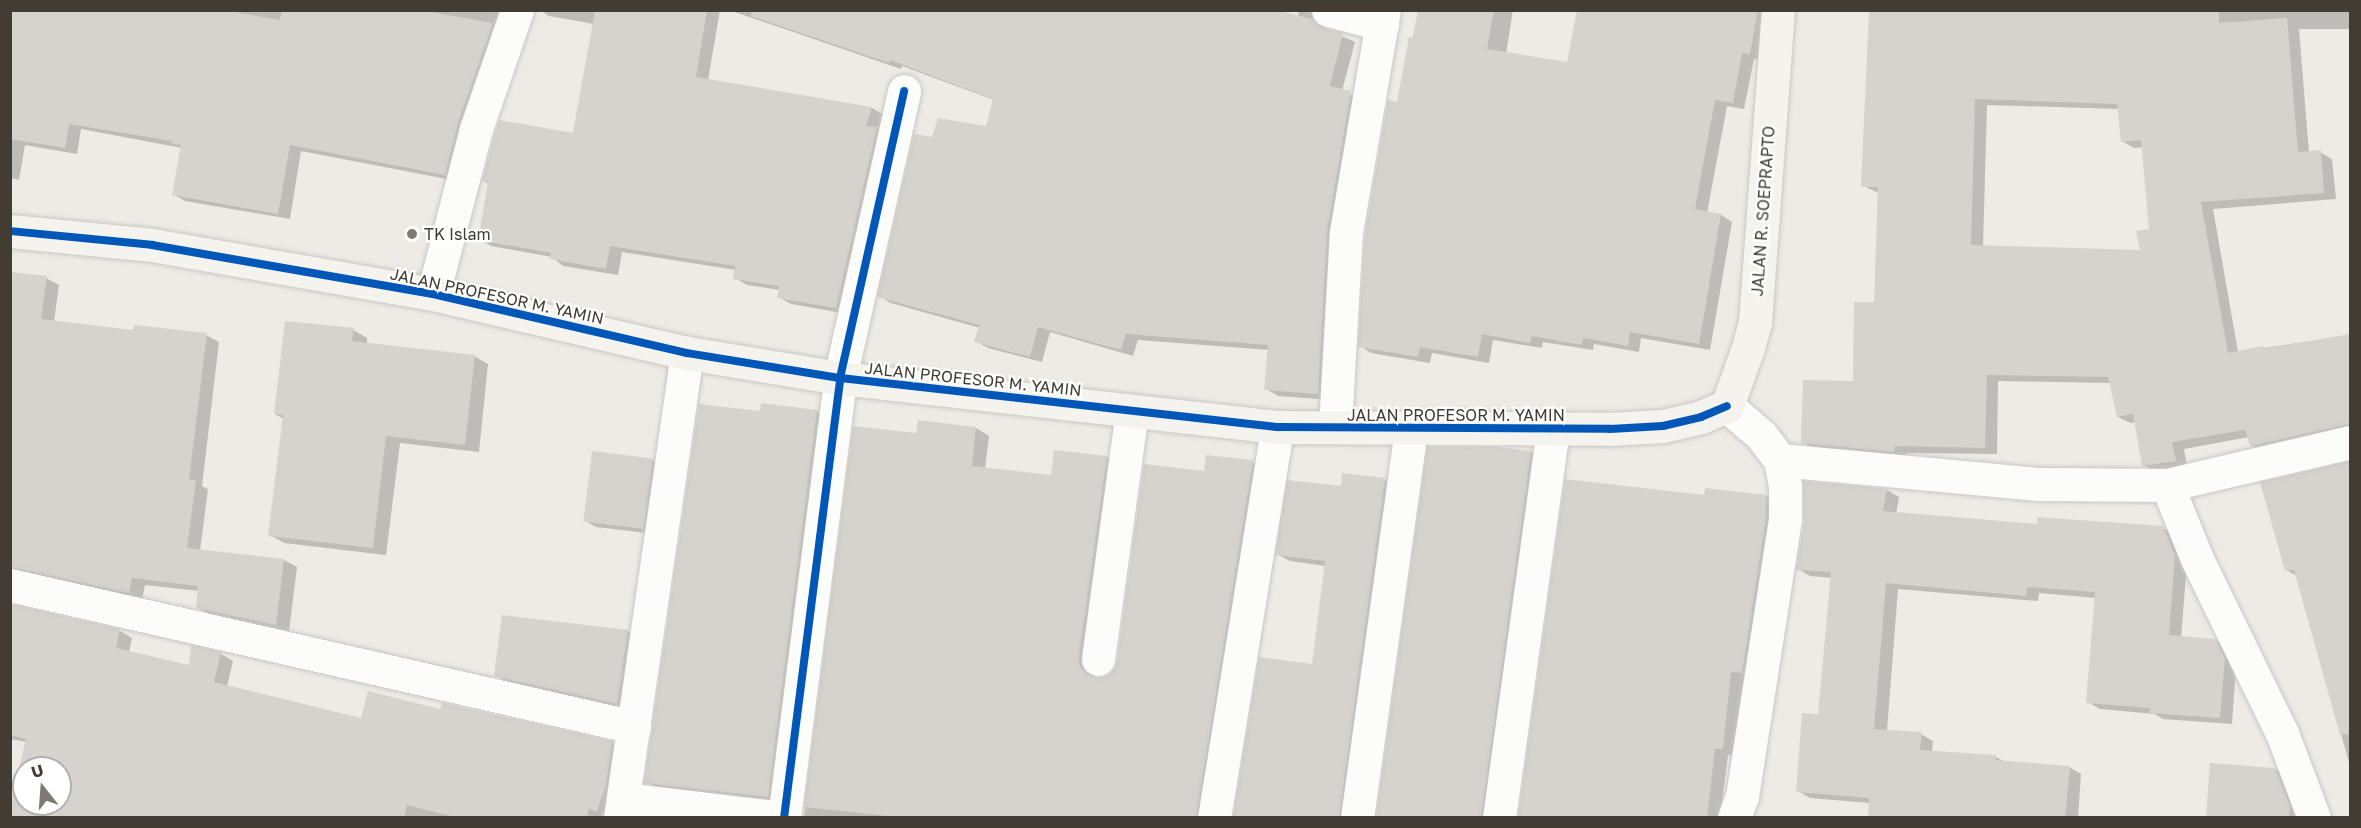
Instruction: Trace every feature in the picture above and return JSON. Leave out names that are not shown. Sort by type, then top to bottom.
[{"type":"main road","name":"JALAN R. SOEPRAPTO","points":[[1727,406],[1738,379],[1755,322],[1778,10]]},
{"type":"main road","name":"JALAN PROFESOR M. YAMIN","points":[[10,231],[153,245],[433,294],[687,353],[840,378],[1277,427],[1553,429],[1663,426],[1701,417],[1727,406]]},
{"type":"street","points":[[433,294],[476,129],[517,10]]},
{"type":"street","points":[[1328,10],[1382,17],[1346,232],[1335,428]]},
{"type":"street","points":[[687,353],[622,808],[784,818],[840,378],[904,91]]},
{"type":"street","points":[[1727,406],[1761,435],[1780,460],[1785,486],[1785,519],[1742,796],[1734,818]]},
{"type":"street","points":[[1098,659],[1132,411]]},
{"type":"street","points":[[1214,818],[1277,427]]},
{"type":"street","points":[[1357,818],[1411,428]]},
{"type":"street","points":[[1499,818],[1553,429]]},
{"type":"street","points":[[1780,460],[2041,484],[2167,485],[2350,442]]},
{"type":"street","points":[[2167,485],[2197,560],[2283,733],[2314,818]]},
{"type":"street","points":[[10,585],[634,727]]},
{"type":"building","points":[[10,10],[223,10],[280,20],[282,10],[420,10],[493,23],[458,123],[445,175],[290,145],[278,214],[172,195],[181,145],[172,144],[172,141],[69,124],[65,148],[10,139]]},
{"type":"building","points":[[595,10],[707,10],[696,77],[872,107],[866,126],[877,127],[836,308],[777,298],[779,286],[733,279],[735,266],[610,246],[606,269],[550,259],[551,253],[478,240],[488,182],[482,181],[499,120],[573,133]]},
{"type":"building","points":[[752,10],[1276,10],[1312,19],[1323,28],[1343,33],[1330,86],[1351,91],[1327,231],[1318,394],[1264,390],[1268,345],[1126,334],[1121,350],[1038,327],[1030,357],[974,342],[979,325],[877,297],[914,134],[932,137],[938,118],[986,126],[993,99],[890,60],[889,63],[751,16]]},
{"type":"building","points":[[1418,10],[1494,10],[1487,49],[1567,62],[1577,10],[1758,10],[1750,54],[1742,53],[1733,103],[1715,100],[1695,209],[1721,214],[1699,344],[1630,332],[1628,346],[1583,338],[1582,345],[1532,336],[1530,343],[1482,334],[1478,357],[1420,347],[1418,357],[1358,347],[1365,234],[1388,100],[1397,102],[1409,37],[1413,38]]},
{"type":"building","points":[[1869,10],[2219,10],[2219,23],[2287,18],[2298,152],[2321,150],[2324,193],[2201,202],[2228,353],[2350,334],[2350,424],[2250,446],[2245,430],[2172,442],[2176,461],[2142,466],[2133,414],[2117,417],[2108,377],[1987,375],[1985,448],[1895,446],[1894,452],[1801,443],[1803,380],[1853,381],[1854,302],[1874,302],[1878,187],[1861,187]],"holes":[[[1975,99],[2117,104],[2121,142],[2141,140],[2149,229],[2136,231],[2140,250],[1971,245]]]},
{"type":"building","points":[[10,272],[47,276],[41,319],[133,330],[134,325],[207,333],[189,480],[196,480],[187,548],[284,559],[276,625],[196,608],[198,586],[132,578],[129,593],[10,567]]},
{"type":"building","points":[[285,321],[354,328],[352,341],[475,355],[465,445],[386,436],[373,548],[268,536],[283,415],[274,414]]},
{"type":"building","points":[[761,403],[817,410],[768,797],[644,783],[699,404],[760,411]]},
{"type":"building","points":[[918,420],[976,427],[972,466],[1051,475],[1054,450],[1107,456],[1079,656],[1080,666],[1086,673],[1096,678],[1105,677],[1117,662],[1144,464],[1204,471],[1206,455],[1253,460],[1196,818],[907,818],[804,807],[853,426],[916,433]]},
{"type":"building","points":[[1427,447],[1499,447],[1531,451],[1481,818],[1376,818]]},
{"type":"building","points":[[592,451],[653,458],[644,529],[583,521]]},
{"type":"building","points":[[2350,461],[2350,734],[2340,735],[2294,570],[2285,571],[2260,482]]},
{"type":"building","points":[[1342,473],[1385,478],[1339,818],[1233,818],[1259,657],[1312,664],[1325,561],[1275,555],[1287,480],[1341,486]]},
{"type":"building","points":[[1565,479],[1704,495],[1705,488],[1766,495],[1766,518],[1742,673],[1731,672],[1723,749],[1715,749],[1707,818],[1518,818]]},
{"type":"building","points":[[1803,481],[1887,489],[1883,511],[2037,524],[2037,517],[2163,526],[2175,556],[2169,635],[2215,639],[2225,658],[2220,718],[2149,713],[2150,708],[2086,703],[2095,592],[2027,587],[2026,596],[1886,583],[1874,729],[1922,732],[1920,750],[1996,755],[1996,760],[2070,766],[2065,818],[1868,818],[1869,798],[1796,792],[1802,713],[1818,714],[1831,572],[1796,570],[1804,522]]},
{"type":"building","points":[[10,604],[120,629],[116,648],[189,665],[191,645],[221,652],[214,682],[361,718],[368,691],[440,709],[442,703],[612,741],[606,785],[597,811],[589,809],[587,818],[458,818],[407,805],[404,818],[10,818],[12,797],[12,816],[72,816],[72,756],[22,756],[26,739],[10,735]]},
{"type":"building","points":[[502,615],[628,630],[617,704],[494,676]]},
{"type":"building","points":[[2210,763],[2275,768],[2290,806],[2289,818],[2206,818]]},
{"type":"cycle path","points":[[784,818],[840,378],[904,91]]},
{"type":"cycle path","points":[[10,231],[152,245],[433,294],[687,353],[840,378],[1277,427],[1610,429],[1663,426],[1701,417],[1727,406]]},
{"type":"place","name":"TK Islam","points":[[412,234]]}]
